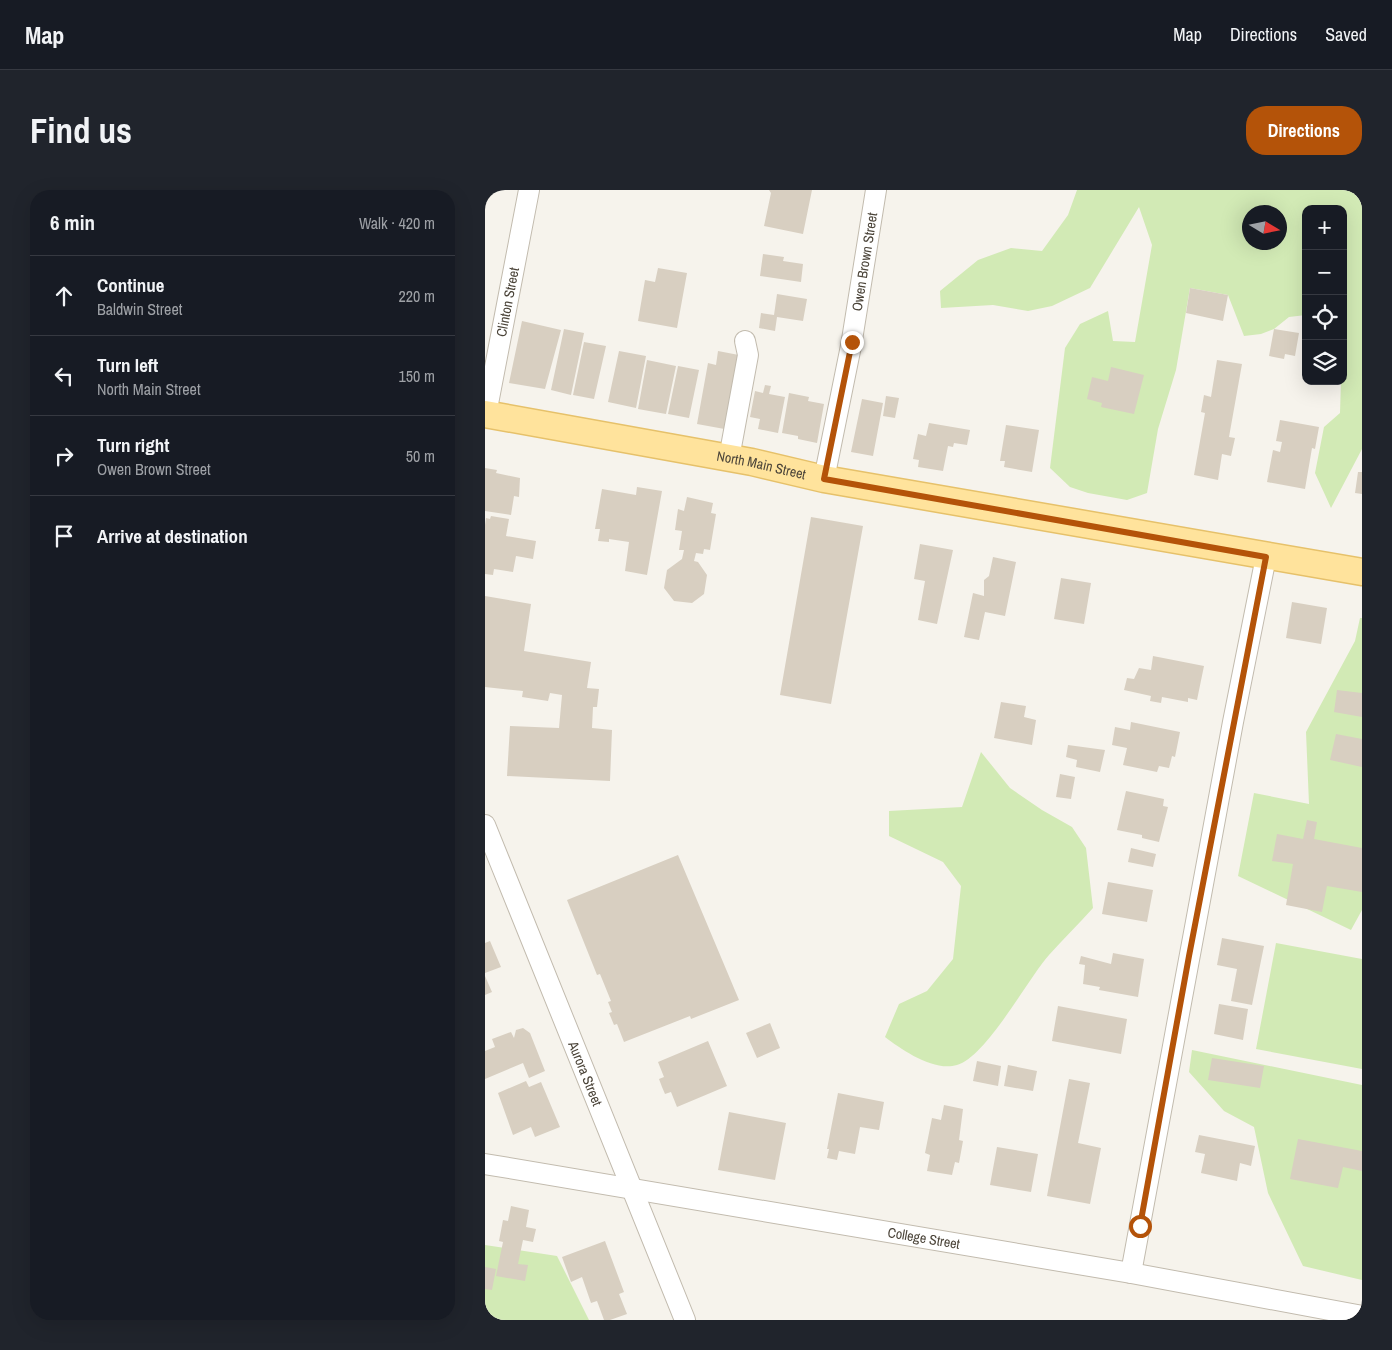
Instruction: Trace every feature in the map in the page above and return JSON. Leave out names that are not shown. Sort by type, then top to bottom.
[{"type":"main road","name":"North Main Street","points":[[485,414],[729,458],[824,479],[1266,557],[1362,572]]},
{"type":"street","name":"Clinton Street","points":[[485,414],[529,190]]},
{"type":"street","name":"Owen Brown Street","points":[[824,479],[852,342],[876,190]]},
{"type":"street","points":[[729,458],[748,355],[745,340]]},
{"type":"street","points":[[1131,1273],[1233,722],[1266,557]]},
{"type":"street","name":"Aurora Street","points":[[485,825],[630,1188],[685,1320]]},
{"type":"street","name":"College Street","points":[[485,1164],[1131,1273],[1362,1316]]},
{"type":"green space","points":[[1077,190],[1362,190],[1362,449],[1331,508],[1315,473],[1324,427],[1340,413],[1341,385],[1347,385],[1347,205],[1302,205],[1302,315],[1289,317],[1274,329],[1261,334],[1244,336],[1228,295],[1190,288],[1176,370],[1158,429],[1147,493],[1127,500],[1088,493],[1070,487],[1050,468],[1065,348],[1080,324],[1108,311],[1113,341],[1135,342],[1152,245],[1139,207],[1090,288],[1052,306],[1028,311],[993,305],[941,308],[940,291],[978,260],[1011,248],[1042,251],[1068,215]]},
{"type":"green space","points":[[1360,618],[1362,618],[1362,910],[1351,930],[1238,876],[1254,793],[1309,804],[1306,732],[1355,641]]},
{"type":"green space","points":[[981,752],[1010,788],[1042,810],[1072,827],[1086,848],[1093,908],[1049,955],[981,1048],[957,1065],[938,1065],[919,1059],[885,1037],[899,1004],[927,991],[953,959],[961,886],[943,862],[889,836],[889,811],[962,807]]},
{"type":"green space","points":[[1276,943],[1362,959],[1362,1069],[1256,1049]]},
{"type":"green space","points":[[1192,1050],[1362,1085],[1362,1280],[1303,1266],[1268,1193],[1254,1127],[1224,1111],[1189,1072]]},
{"type":"green space","points":[[485,1245],[557,1256],[589,1320],[485,1320]]},
{"type":"building","points":[[769,190],[812,190],[803,234],[764,226],[771,193]]},
{"type":"building","points":[[763,254],[784,257],[783,261],[803,264],[801,282],[760,276]]},
{"type":"building","points":[[658,268],[687,273],[677,328],[638,321],[645,280],[655,282]]},
{"type":"building","points":[[1190,288],[1228,295],[1223,321],[1186,313]]},
{"type":"building","points":[[777,294],[807,299],[803,321],[777,317],[775,331],[759,328],[761,313],[774,315]]},
{"type":"building","points":[[522,321],[561,330],[545,389],[509,383]]},
{"type":"building","points":[[564,329],[584,333],[571,395],[551,390]]},
{"type":"building","points":[[1274,329],[1299,333],[1295,356],[1285,354],[1284,359],[1269,356]]},
{"type":"building","points":[[584,342],[606,346],[594,399],[573,395]]},
{"type":"building","points":[[619,351],[646,356],[636,408],[608,402]]},
{"type":"building","points":[[718,351],[744,356],[730,430],[697,424],[708,363],[716,365]]},
{"type":"building","points":[[647,360],[676,366],[666,414],[638,409]]},
{"type":"building","points":[[1217,360],[1242,364],[1229,437],[1235,438],[1231,456],[1222,454],[1218,480],[1194,475],[1205,413],[1201,412],[1204,395],[1211,397]]},
{"type":"building","points":[[678,366],[699,370],[689,418],[668,414]]},
{"type":"building","points":[[1111,367],[1144,375],[1134,414],[1101,407],[1102,403],[1087,399],[1092,377],[1108,381]]},
{"type":"building","points":[[765,385],[771,386],[769,394],[785,397],[778,433],[758,429],[760,419],[750,417],[755,391],[763,393]]},
{"type":"building","points":[[789,393],[809,397],[808,401],[824,404],[817,443],[798,439],[798,436],[782,433]]},
{"type":"building","points":[[886,396],[899,398],[895,418],[883,416]]},
{"type":"building","points":[[862,399],[883,403],[873,456],[851,452]]},
{"type":"building","points":[[1280,420],[1319,427],[1315,449],[1312,448],[1305,489],[1267,482],[1273,450],[1280,452],[1282,442],[1276,441]]},
{"type":"building","points":[[929,423],[970,430],[967,445],[954,443],[953,447],[948,446],[943,471],[918,467],[919,460],[913,459],[918,434],[926,436]]},
{"type":"building","points":[[1006,425],[1039,430],[1032,472],[1004,467],[1005,461],[1000,461]]},
{"type":"building","points":[[485,468],[497,470],[496,473],[520,478],[519,497],[514,496],[511,515],[485,511]]},
{"type":"building","points":[[1358,472],[1362,472],[1362,494],[1355,493]]},
{"type":"building","points":[[637,487],[662,491],[647,575],[625,571],[629,542],[609,539],[609,542],[598,541],[600,529],[595,529],[602,489],[636,495]]},
{"type":"building","points":[[687,497],[713,503],[711,513],[716,514],[710,550],[704,549],[703,554],[696,553],[694,561],[698,562],[707,575],[704,594],[692,603],[674,601],[664,588],[667,570],[682,559],[684,550],[679,550],[682,531],[675,530],[678,509],[684,511]]},
{"type":"building","points":[[491,516],[509,519],[506,536],[536,541],[533,559],[516,556],[513,572],[494,569],[493,575],[485,574],[485,525],[486,518],[490,519]]},
{"type":"building","points":[[811,517],[863,526],[831,704],[780,695]]},
{"type":"building","points":[[920,544],[953,550],[937,624],[918,620],[925,581],[914,579]]},
{"type":"building","points":[[993,557],[1016,562],[1005,616],[985,612],[979,640],[964,637],[973,593],[984,596],[984,580],[989,576]]},
{"type":"building","points":[[1061,578],[1091,583],[1084,624],[1054,619]]},
{"type":"building","points":[[485,596],[531,604],[524,651],[591,662],[587,688],[599,689],[597,707],[593,707],[592,728],[612,730],[610,781],[507,776],[510,726],[559,728],[562,695],[550,693],[548,701],[522,697],[523,691],[485,687]]},
{"type":"building","points":[[1292,602],[1327,608],[1321,644],[1286,638]]},
{"type":"building","points":[[1153,656],[1204,666],[1197,700],[1188,698],[1188,702],[1162,697],[1161,703],[1150,701],[1151,696],[1124,690],[1127,678],[1134,679],[1139,668],[1151,670]]},
{"type":"building","points":[[1337,690],[1362,693],[1362,717],[1334,712]]},
{"type":"building","points":[[1001,702],[1026,706],[1024,717],[1036,720],[1032,745],[994,738]]},
{"type":"building","points":[[1131,722],[1180,732],[1175,757],[1172,756],[1169,768],[1159,766],[1157,772],[1123,765],[1127,748],[1112,745],[1115,727],[1130,730]]},
{"type":"building","points":[[1336,734],[1362,739],[1362,767],[1330,760]]},
{"type":"building","points":[[1068,745],[1105,750],[1100,772],[1076,767],[1077,760],[1066,757]]},
{"type":"building","points":[[1060,774],[1075,777],[1071,799],[1056,797]]},
{"type":"building","points":[[1126,791],[1164,799],[1163,806],[1168,807],[1159,842],[1142,838],[1142,835],[1117,830]]},
{"type":"building","points":[[1307,820],[1317,822],[1314,839],[1362,848],[1362,892],[1327,886],[1322,912],[1286,905],[1293,864],[1272,861],[1277,834],[1303,839]]},
{"type":"building","points":[[1131,848],[1156,854],[1153,867],[1128,862]]},
{"type":"building","points":[[678,855],[739,1000],[691,1019],[690,1016],[624,1042],[617,1024],[614,1025],[609,1013],[612,1012],[608,1002],[611,1001],[600,974],[597,975],[567,900]]},
{"type":"building","points":[[1108,882],[1153,890],[1147,922],[1102,914]]},
{"type":"building","points":[[1222,938],[1264,946],[1252,1005],[1231,1001],[1237,969],[1217,965]]},
{"type":"building","points":[[490,941],[501,967],[485,973],[485,943]]},
{"type":"building","points":[[1113,953],[1144,959],[1138,997],[1099,990],[1100,987],[1083,984],[1085,965],[1079,964],[1081,956],[1111,964]]},
{"type":"building","points":[[485,976],[492,992],[485,995]]},
{"type":"building","points":[[1219,1004],[1248,1009],[1243,1040],[1214,1034]]},
{"type":"building","points":[[1058,1006],[1127,1019],[1121,1054],[1052,1041]]},
{"type":"building","points":[[770,1023],[780,1048],[757,1058],[746,1033]]},
{"type":"building","points":[[523,1028],[530,1033],[545,1071],[529,1078],[523,1063],[485,1079],[485,1051],[495,1047],[492,1039],[511,1032],[514,1038],[516,1030]]},
{"type":"building","points":[[708,1041],[727,1086],[677,1107],[671,1092],[665,1094],[662,1087],[659,1079],[664,1077],[658,1062]]},
{"type":"building","points":[[1212,1058],[1264,1066],[1260,1088],[1208,1080]]},
{"type":"building","points":[[977,1061],[1001,1066],[998,1086],[973,1081]]},
{"type":"building","points":[[1008,1065],[1037,1071],[1033,1091],[1004,1086]]},
{"type":"building","points":[[1069,1079],[1090,1083],[1078,1143],[1101,1148],[1090,1204],[1047,1196]]},
{"type":"building","points":[[526,1081],[529,1087],[541,1082],[560,1127],[535,1137],[531,1127],[513,1135],[498,1093]]},
{"type":"building","points":[[838,1093],[884,1102],[879,1130],[860,1127],[855,1154],[839,1151],[837,1160],[827,1158],[829,1149],[827,1149]]},
{"type":"building","points":[[944,1105],[963,1109],[959,1140],[963,1141],[959,1163],[955,1162],[952,1175],[927,1171],[930,1155],[925,1153],[932,1118],[941,1120]]},
{"type":"building","points":[[729,1112],[786,1123],[775,1180],[718,1170]]},
{"type":"building","points":[[1199,1135],[1255,1146],[1251,1166],[1240,1163],[1237,1181],[1201,1173],[1205,1154],[1195,1152]]},
{"type":"building","points":[[1298,1139],[1362,1151],[1362,1171],[1343,1167],[1338,1188],[1290,1179]]},
{"type":"building","points":[[997,1147],[1038,1154],[1031,1192],[990,1185]]},
{"type":"building","points":[[511,1206],[529,1210],[526,1227],[536,1229],[533,1242],[523,1240],[518,1264],[528,1265],[525,1281],[496,1276],[503,1242],[499,1241],[503,1220],[508,1221]]},
{"type":"building","points":[[605,1241],[624,1292],[619,1294],[627,1314],[610,1320],[604,1320],[597,1301],[591,1303],[582,1277],[571,1282],[562,1257]]},
{"type":"building","points":[[485,1267],[496,1269],[492,1290],[485,1289]]},
{"type":"route","points":[[852,342],[824,479],[1266,557],[1233,722],[1140,1226]]}]
